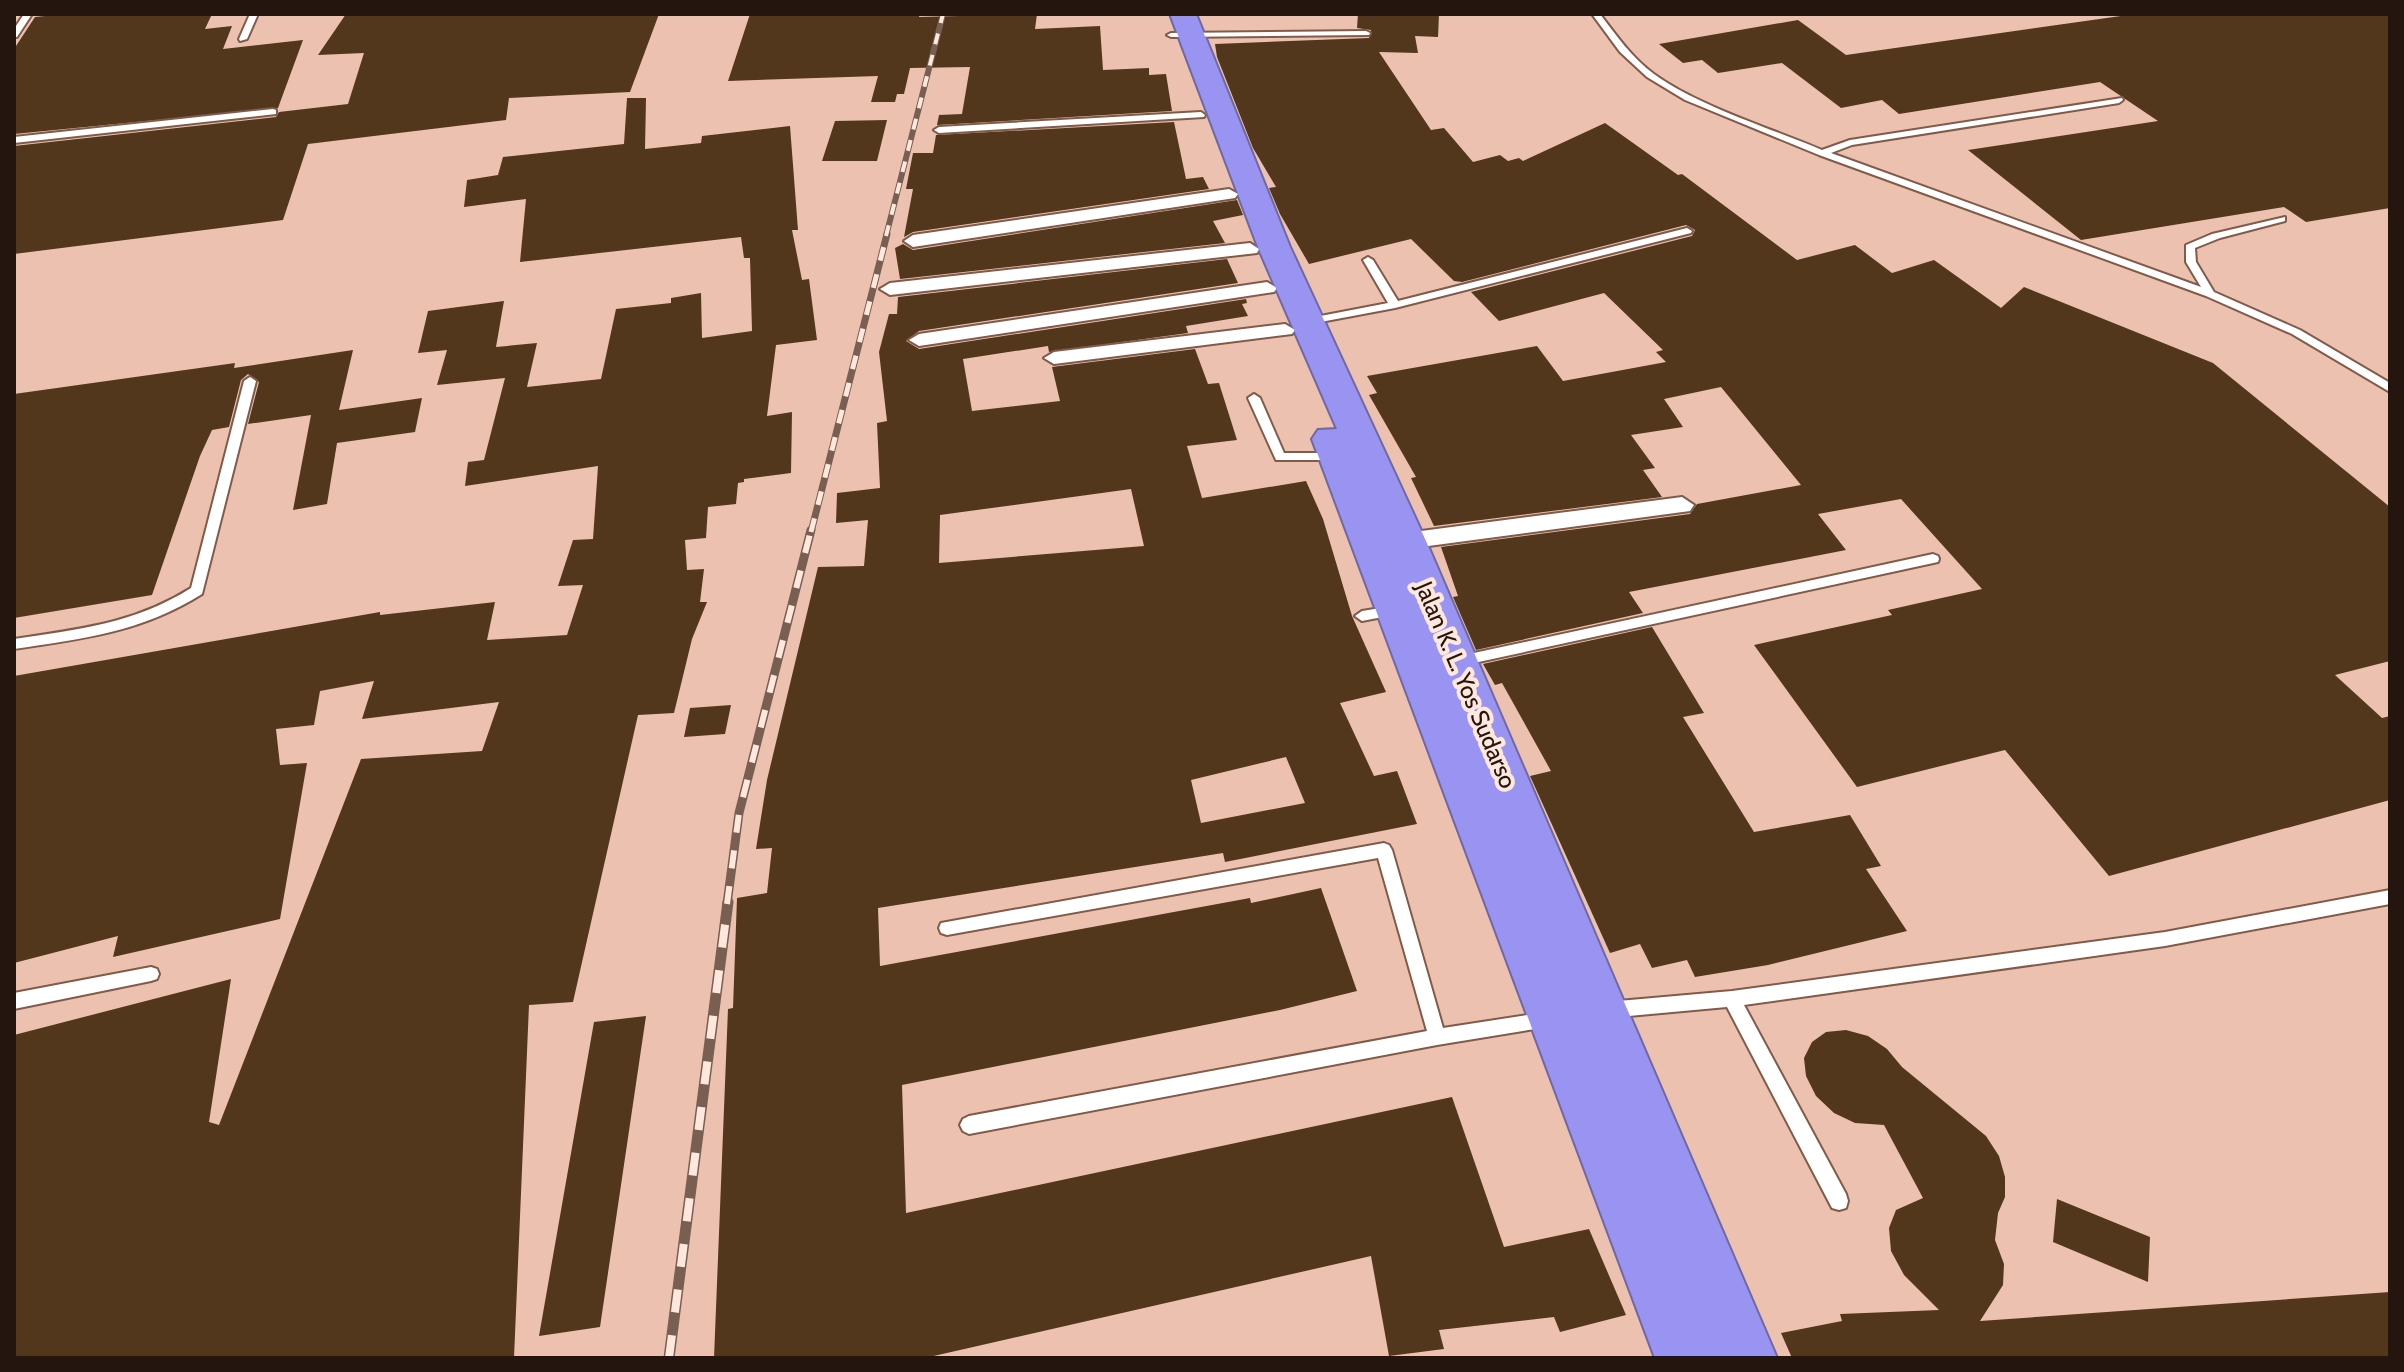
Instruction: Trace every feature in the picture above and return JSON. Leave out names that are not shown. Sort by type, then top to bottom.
[{"type":"highway","name":"Jalan K. L. Yos Sudarso","points":[[1177,24],[1201,115],[1250,249],[1267,288],[1298,325],[1406,541],[1746,1358]]},
{"type":"highway","name":"Jalan K. L. Yos Sudarso","points":[[1177,24],[1274,247],[1338,456],[1380,613],[1555,1018],[1686,1358]]},
{"type":"street","points":[[913,241],[1229,194]]},
{"type":"street","points":[[890,289],[1250,249]]},
{"type":"street","points":[[919,340],[1267,288]]},
{"type":"street","points":[[1054,358],[1298,325]]},
{"type":"street","points":[[1406,541],[1682,505]]},
{"type":"lane","points":[[14,35],[28,14]]},
{"type":"lane","points":[[243,39],[254,14]]},
{"type":"lane","points":[[1596,14],[1623,50],[1650,75],[1688,98],[1822,153],[2210,294],[2296,332],[2390,388]]},
{"type":"lane","points":[[1177,24],[1366,33]]},
{"type":"lane","points":[[1822,153],[1850,143],[2119,100]]},
{"type":"lane","points":[[14,140],[273,112]]},
{"type":"lane","points":[[939,130],[1201,115]]},
{"type":"lane","points":[[2210,294],[2191,262],[2190,247],[2216,236],[2282,219]]},
{"type":"lane","points":[[1298,325],[1395,305],[1687,231]]},
{"type":"lane","points":[[1368,260],[1395,305]]},
{"type":"lane","points":[[14,644],[142,623],[171,610],[197,591],[250,381]]},
{"type":"lane","points":[[1254,398],[1280,457],[1338,456]]},
{"type":"lane","points":[[1456,661],[1933,559]]},
{"type":"lane","points":[[947,928],[1384,850],[1437,1037]]},
{"type":"lane","points":[[969,1125],[1437,1037],[1602,1010],[1732,999],[2165,939],[2390,897]]},
{"type":"lane","points":[[14,1001],[151,974]]},
{"type":"lane","points":[[1732,999],[1839,1201]]},
{"type":"building","points":[[65,14],[212,14],[205,29],[232,26],[223,49],[303,40],[278,108],[14,134],[14,49],[35,17]]},
{"type":"building","points":[[346,14],[659,14],[630,92],[509,98],[506,120],[308,144],[283,220],[14,254],[14,146],[276,117],[279,112],[348,104],[364,53],[318,55]]},
{"type":"building","points":[[750,14],[920,14],[919,17],[1037,14],[1035,29],[1100,26],[1103,70],[1149,68],[1149,75],[1166,74],[1172,111],[937,125],[939,115],[962,114],[970,67],[910,68],[904,94],[897,94],[895,102],[871,102],[878,76],[728,81]]},
{"type":"building","points":[[1358,14],[1439,14],[1438,37],[1415,36],[1418,53],[1379,52],[1431,130],[1444,128],[1473,162],[1500,155],[1508,161],[1519,158],[1523,161],[1605,123],[1678,175],[1682,174],[1797,260],[1855,245],[1892,273],[1934,260],[2001,308],[2024,287],[2213,363],[2390,507],[2390,661],[2335,675],[2382,718],[2390,716],[2390,800],[2109,876],[2005,750],[1857,787],[1754,645],[1892,615],[1888,610],[1982,589],[1901,499],[1818,514],[1846,550],[1629,592],[1643,613],[1476,650],[1453,597],[1458,596],[1441,547],[1690,514],[1697,504],[1801,485],[1721,387],[1664,399],[1683,427],[1631,435],[1655,468],[1643,470],[1662,497],[1434,526],[1411,478],[1416,477],[1369,395],[1377,393],[1367,376],[1537,346],[1563,381],[1666,362],[1656,352],[1663,350],[1604,293],[1499,321],[1471,292],[1692,236],[1695,230],[1686,225],[1462,282],[1454,281],[1411,239],[1309,264],[1280,214],[1269,188],[1276,187],[1253,148],[1217,57],[1215,44],[1369,38],[1371,30],[1357,28]]},
{"type":"building","points":[[2135,14],[2390,14],[2390,208],[2306,222],[2284,207],[2081,240],[1968,150],[2158,121],[2100,82],[1899,114],[1882,100],[1841,108],[1782,63],[1718,73],[1702,60],[1683,63],[1659,44],[1798,20],[1846,55]]},
{"type":"building","points":[[627,98],[646,98],[645,149],[701,143],[702,136],[790,126],[798,230],[792,230],[802,280],[809,279],[817,340],[776,345],[767,416],[792,412],[791,473],[744,479],[744,482],[738,483],[736,504],[708,507],[706,538],[685,540],[687,570],[704,569],[700,602],[707,602],[692,639],[674,713],[638,715],[573,1002],[529,1005],[514,1358],[14,1358],[14,1035],[231,979],[209,1122],[219,1125],[361,759],[482,751],[499,702],[362,719],[374,681],[320,691],[314,725],[276,729],[280,765],[307,763],[280,919],[113,957],[118,936],[14,963],[14,676],[380,612],[380,615],[495,602],[487,640],[567,635],[583,585],[558,586],[573,540],[593,539],[598,466],[465,486],[468,462],[484,460],[505,378],[437,385],[447,350],[418,353],[428,311],[504,301],[496,347],[537,343],[527,387],[601,379],[616,309],[671,303],[671,298],[701,293],[702,338],[752,331],[750,258],[744,258],[741,237],[520,262],[526,199],[464,207],[467,180],[498,175],[503,157],[624,144]]},
{"type":"building","points":[[887,120],[877,161],[822,161],[835,121]]},
{"type":"building","points":[[1174,122],[1186,179],[1203,177],[1209,189],[913,232],[904,237],[913,189],[906,189],[913,153],[933,153],[936,135]]},
{"type":"building","points":[[1237,200],[1243,215],[1213,221],[1225,243],[900,279],[895,248],[903,244],[913,250]]},
{"type":"building","points":[[1227,259],[1238,283],[919,331],[906,341],[919,349],[1246,299],[1247,303],[1242,304],[1248,316],[1186,326],[1188,333],[1049,352],[1048,346],[963,359],[972,411],[1060,401],[1052,367],[1195,349],[1208,384],[1219,383],[1237,440],[1187,446],[1202,498],[1306,481],[1323,519],[1352,616],[1386,692],[1340,703],[1374,776],[1397,771],[1417,824],[1225,862],[1223,853],[878,908],[880,966],[1250,898],[1251,903],[1321,888],[1357,991],[1280,1010],[902,1085],[906,1213],[1452,1097],[1504,1247],[1589,1229],[1626,1315],[1560,1332],[1554,1317],[1439,1330],[1444,1349],[1389,1356],[1371,1256],[925,1358],[714,1358],[728,1009],[733,1008],[737,898],[767,893],[772,848],[756,849],[767,780],[818,567],[864,566],[868,520],[836,523],[837,493],[880,488],[877,423],[887,421],[879,352],[889,314],[897,314],[898,297]],"holes":[[[1131,489],[1144,546],[939,563],[940,515]],[[1286,757],[1305,803],[1201,823],[1191,780]]]},
{"type":"building","points":[[353,350],[339,410],[422,398],[415,432],[337,443],[327,504],[293,510],[311,415],[248,424],[259,382],[248,374],[241,380],[229,427],[212,430],[200,456],[152,595],[14,618],[14,394],[235,363],[234,368]]},
{"type":"building","points":[[1652,627],[1704,713],[1683,717],[1754,832],[1850,815],[1881,866],[1866,869],[1907,931],[1768,965],[1695,977],[1687,960],[1652,968],[1640,944],[1610,953],[1530,776],[1551,771],[1502,683],[1495,685],[1483,664]]},
{"type":"building","points":[[731,705],[725,734],[684,737],[690,708]]},
{"type":"building","points":[[646,1016],[600,1327],[539,1336],[594,1022]]},
{"type":"building","points":[[1846,1030],[1868,1036],[1887,1049],[1902,1067],[1986,1136],[1999,1156],[2005,1177],[2005,1197],[1998,1213],[1995,1240],[2004,1264],[2003,1285],[1980,1321],[2390,1292],[2390,1358],[1792,1358],[1781,1333],[1842,1321],[1840,1314],[1939,1310],[1904,1275],[1891,1251],[1889,1228],[1896,1210],[1923,1198],[1884,1125],[1855,1123],[1834,1113],[1816,1096],[1806,1076],[1804,1058],[1812,1042],[1826,1032]]},
{"type":"building","points":[[2057,1199],[2150,1237],[2148,1282],[2053,1242]]},
{"type":"railway","points":[[886,236],[943,14]]},
{"type":"railway","points":[[811,532],[887,234]]},
{"type":"railway","points":[[727,904],[739,813],[811,530]]},
{"type":"railway","points":[[669,1358],[728,902]]}]
